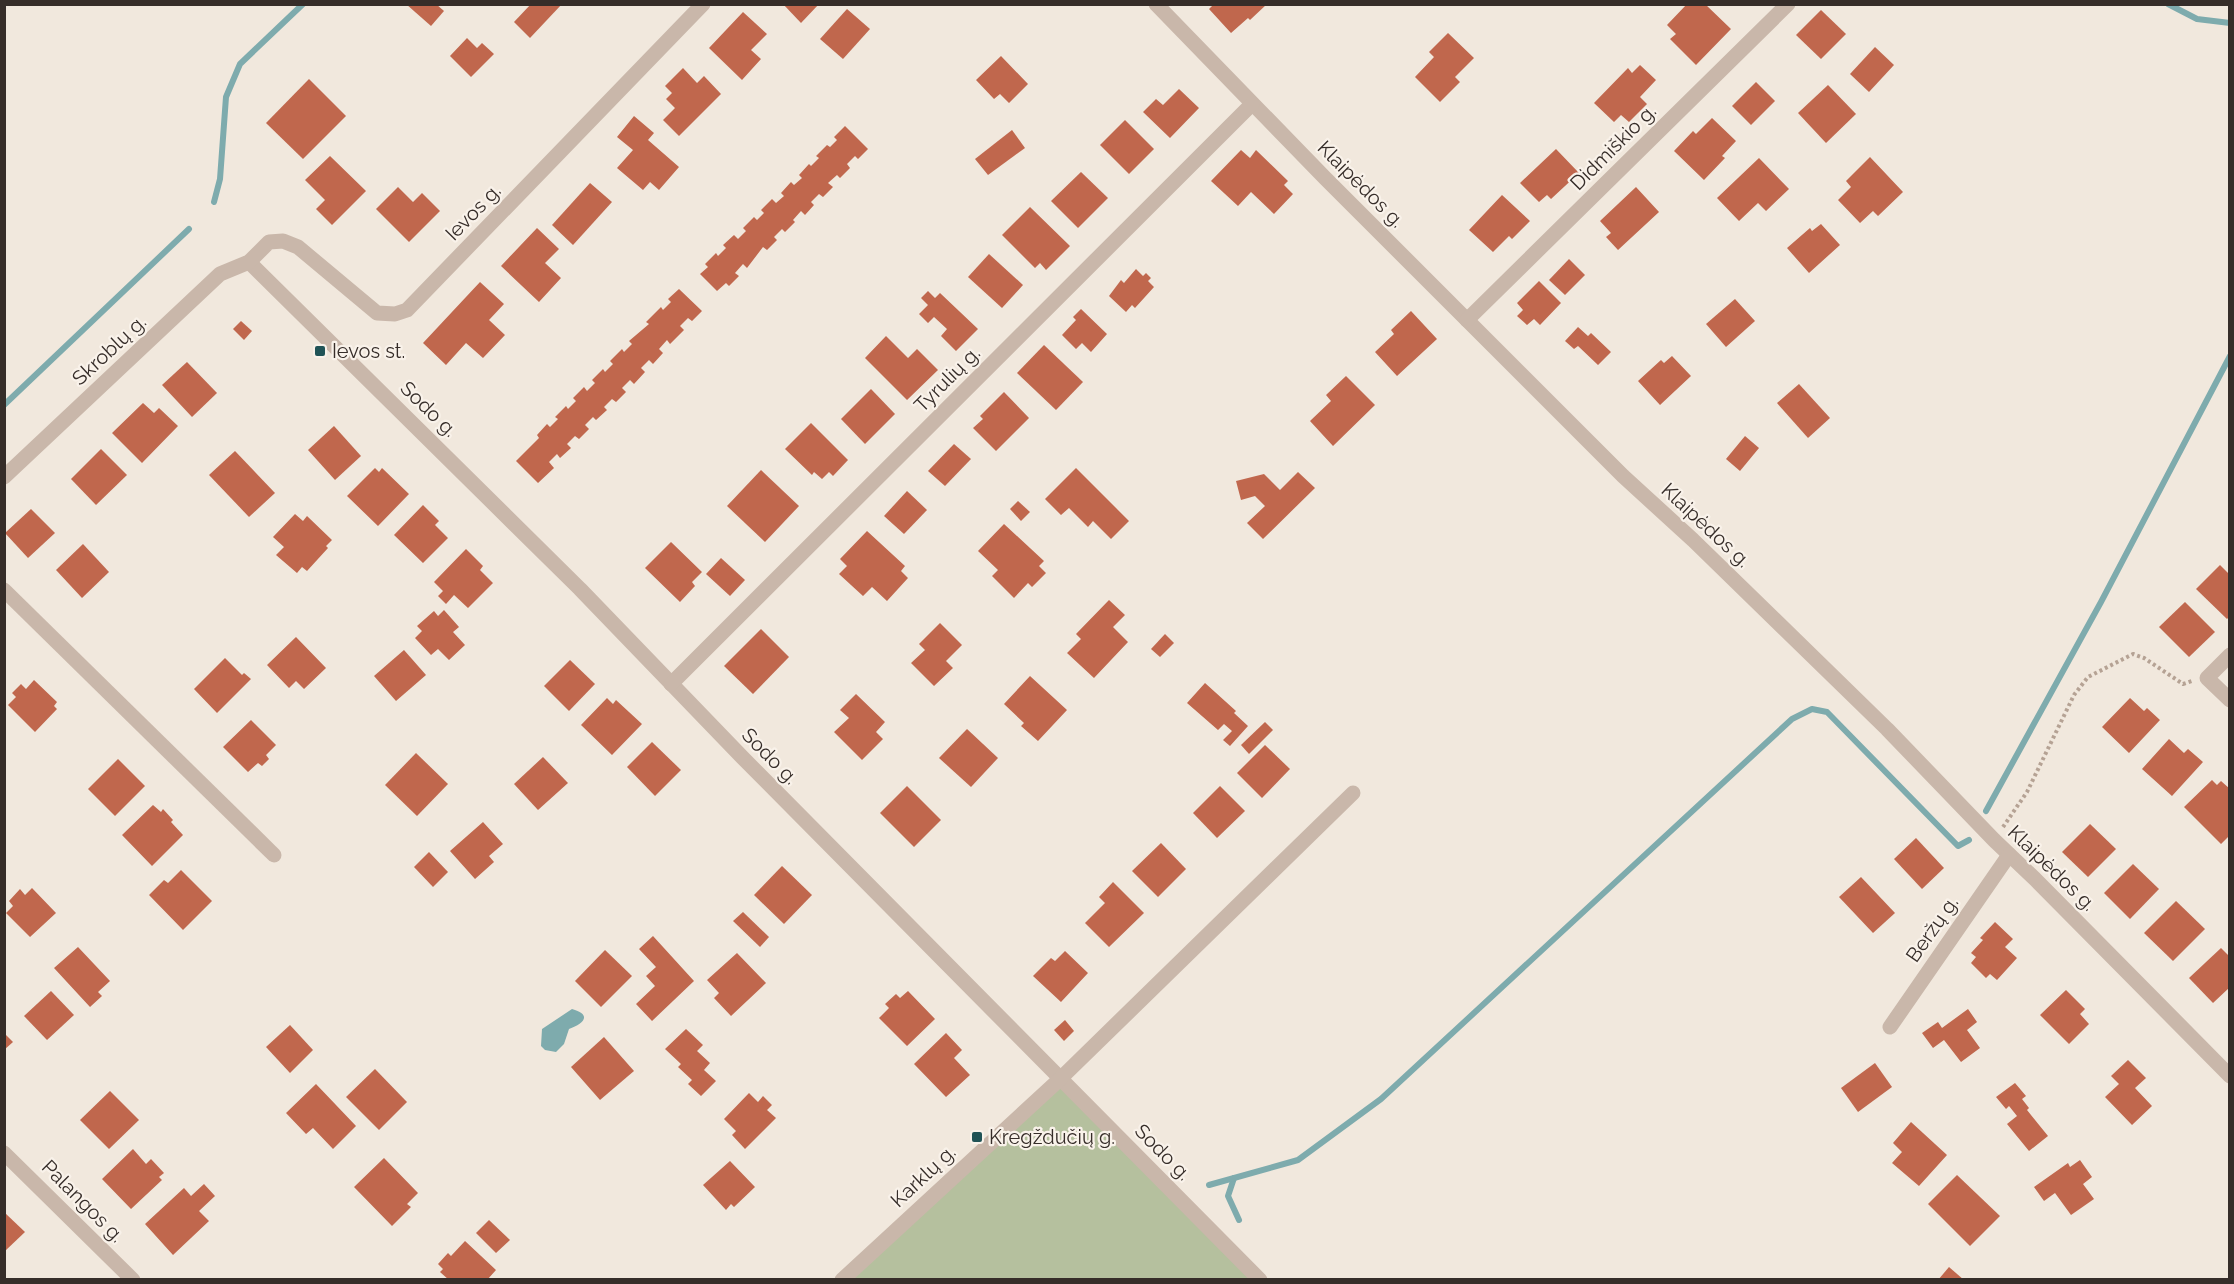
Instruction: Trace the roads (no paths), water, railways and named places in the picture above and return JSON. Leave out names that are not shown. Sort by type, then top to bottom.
[{"type":"street","name":"Ievos g.","points":[[249,262],[269,242],[283,241],[298,247],[315,259],[377,313],[395,314],[407,310],[703,4]]},
{"type":"street","name":"Klaipėdos g.","points":[[1156,4],[1252,104],[1648,500],[1847,688],[1994,840],[2229,1076]]},
{"type":"street","name":"Didmiškio g.","points":[[1467,320],[1788,4]]},
{"type":"street","name":"Tyrulių g.","points":[[671,684],[1252,104]]},
{"type":"street","name":"Skroblų g.","points":[[4,477],[220,274],[249,262]]},
{"type":"street","name":"Sodo g.","points":[[249,262],[464,473],[1260,1280]]},
{"type":"street","points":[[4,590],[274,855]]},
{"type":"street","points":[[2229,655],[2207,678],[2229,700]]},
{"type":"street","points":[[1060,1079],[1353,793]]},
{"type":"street","name":"Beržų g.","points":[[1890,1027],[2009,855]]},
{"type":"street","name":"Karklų g.","points":[[842,1280],[1060,1079]]},
{"type":"street","name":"Palangos g.","points":[[4,1153],[133,1280]]},
{"type":"water","points":[[572,1009],[582,1014],[584,1019],[569,1029],[564,1044],[556,1052],[545,1050],[541,1046],[542,1029]]},
{"type":"waterway","points":[[214,202],[220,179],[226,97],[240,64],[303,4]]},
{"type":"waterway","points":[[2168,4],[2197,19],[2230,23]]},
{"type":"waterway","points":[[4,405],[189,229]]},
{"type":"waterway","points":[[1986,811],[2101,602],[2230,356]]},
{"type":"waterway","points":[[1209,1185],[1298,1160],[1381,1099],[1792,719],[1812,709],[1827,712],[1958,846],[1969,840]]},
{"type":"waterway","points":[[1234,1178],[1228,1196],[1239,1220]]},
{"type":"place","name":"Ievos st.","points":[[320,351]]},
{"type":"place","name":"Kregždučių g.","points":[[977,1137]]}]
